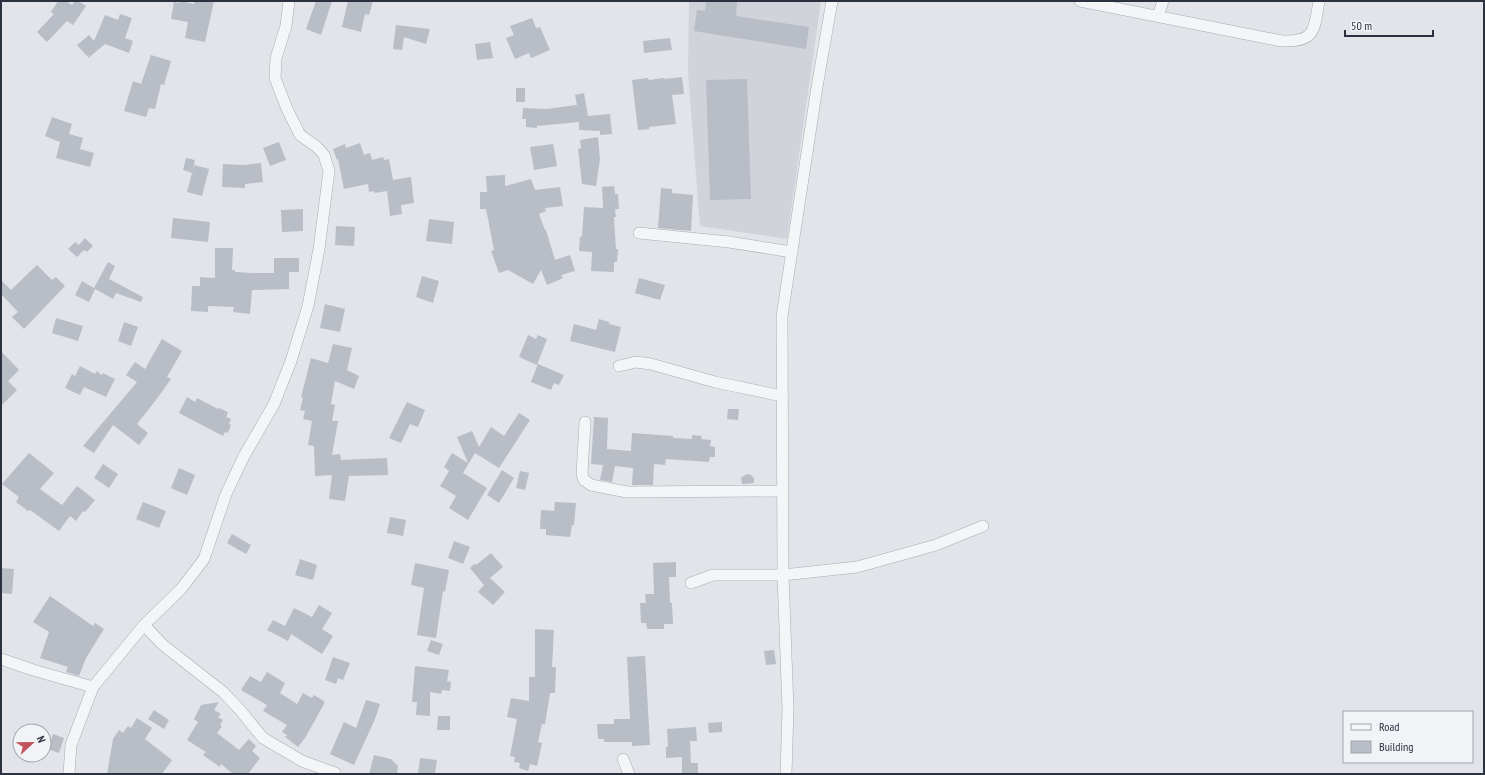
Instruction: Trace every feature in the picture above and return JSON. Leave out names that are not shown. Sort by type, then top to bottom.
[{"type":"street","points":[[69,774],[71,744],[93,687],[144,625],[181,589],[204,559],[226,494],[244,456],[274,404],[292,361],[308,306],[319,249],[329,171],[324,155],[317,147],[300,135],[287,109],[275,78],[276,58],[286,26],[289,1]]},
{"type":"street","points":[[786,774],[788,709],[783,575],[782,316],[817,87],[832,1]]},
{"type":"street","points":[[1080,1],[1282,41],[1296,42],[1311,35],[1319,1]]},
{"type":"street","points":[[1158,16],[1163,1]]},
{"type":"street","points":[[639,233],[729,242],[792,252]]},
{"type":"street","points":[[619,366],[636,362],[651,364],[715,382],[782,396]]},
{"type":"street","points":[[585,422],[582,474],[584,480],[591,485],[627,492],[782,491]]},
{"type":"street","points":[[691,584],[713,575],[783,575],[856,568],[936,545],[983,526]]},
{"type":"street","points":[[144,625],[163,645],[223,692],[263,738],[302,760],[335,773]]},
{"type":"street","points":[[1,659],[33,670],[93,687]]},
{"type":"street","points":[[623,759],[629,774]]},
{"type":"shaded area","points":[[689,1],[821,1],[787,239],[700,226],[688,73]]},
{"type":"building","points":[[58,1],[66,1],[72,5],[75,1],[78,1],[86,6],[73,25],[67,21],[47,42],[37,32],[54,14],[51,12]]},
{"type":"building","points":[[180,1],[194,4],[195,1],[214,1],[205,42],[185,38],[188,22],[171,19],[174,2],[179,3]]},
{"type":"building","points":[[316,1],[332,1],[321,35],[306,29]]},
{"type":"building","points":[[348,1],[373,1],[369,15],[365,14],[361,32],[342,27]]},
{"type":"building","points":[[706,1],[737,1],[736,16],[809,27],[806,49],[694,31],[697,10],[705,11]]},
{"type":"building","points":[[120,14],[132,18],[125,38],[133,41],[129,53],[105,44],[87,59],[89,55],[87,56],[77,45],[89,35],[94,41],[105,15],[118,20]]},
{"type":"building","points":[[532,18],[536,28],[540,27],[550,50],[531,58],[529,53],[515,59],[506,38],[514,35],[510,26]]},
{"type":"building","points":[[396,25],[430,29],[426,44],[404,37],[402,50],[393,49]]},
{"type":"building","points":[[670,38],[672,50],[644,53],[643,41]]},
{"type":"building","points":[[490,42],[493,58],[477,60],[475,44]]},
{"type":"building","points":[[151,55],[171,61],[164,85],[161,84],[155,109],[149,108],[146,117],[124,111],[133,81],[141,84]]},
{"type":"building","points":[[682,77],[684,94],[672,95],[676,124],[649,127],[649,129],[638,130],[632,80]]},
{"type":"building","points":[[747,79],[751,199],[710,200],[706,80]]},
{"type":"building","points":[[516,88],[525,88],[525,102],[516,102]]},
{"type":"building","points":[[584,93],[588,116],[610,114],[612,134],[600,135],[600,131],[579,130],[579,122],[537,126],[537,128],[526,127],[526,119],[522,119],[523,108],[546,109],[577,105],[575,95]]},
{"type":"building","points":[[52,117],[72,124],[69,134],[83,138],[80,149],[94,153],[90,167],[56,158],[60,142],[45,136]]},
{"type":"building","points":[[598,137],[600,159],[596,186],[582,184],[578,149],[581,148],[580,140]]},
{"type":"building","points":[[279,142],[286,160],[270,166],[263,148]]},
{"type":"building","points":[[360,143],[364,155],[370,153],[372,160],[383,157],[384,160],[389,159],[393,180],[411,177],[414,203],[401,205],[402,214],[390,216],[387,191],[375,193],[374,191],[369,192],[368,184],[344,189],[338,159],[337,160],[333,149],[345,144],[346,148]]},
{"type":"building","points":[[553,144],[557,166],[534,170],[530,147]]},
{"type":"building","points":[[186,158],[195,160],[192,173],[183,170]]},
{"type":"building","points":[[261,163],[263,182],[245,184],[245,188],[222,187],[223,164],[244,165]]},
{"type":"building","points":[[194,165],[209,169],[202,196],[187,192]]},
{"type":"building","points":[[505,175],[505,186],[531,179],[535,190],[560,187],[563,206],[545,208],[546,211],[539,214],[546,230],[555,260],[570,255],[575,271],[561,275],[563,278],[547,285],[541,270],[533,284],[508,270],[499,273],[491,251],[494,250],[486,209],[480,209],[480,192],[487,192],[486,176]]},
{"type":"building","points":[[614,186],[615,194],[618,194],[619,209],[615,209],[616,217],[614,217],[616,249],[618,249],[617,262],[614,262],[614,272],[591,271],[592,252],[579,251],[580,236],[582,237],[584,207],[603,208],[602,187]]},
{"type":"building","points":[[661,188],[672,189],[672,193],[693,195],[691,231],[658,228]]},
{"type":"building","points":[[303,209],[303,231],[282,232],[281,210]]},
{"type":"building","points":[[173,218],[210,222],[208,242],[171,238]]},
{"type":"building","points":[[429,219],[454,222],[452,244],[426,241]]},
{"type":"building","points":[[336,226],[355,227],[354,246],[335,245]]},
{"type":"building","points":[[85,238],[93,246],[87,252],[84,250],[77,257],[68,249],[75,242],[79,245]]},
{"type":"building","points":[[215,248],[233,248],[232,270],[235,270],[235,272],[274,273],[274,258],[299,258],[299,272],[289,272],[289,289],[252,290],[250,314],[233,312],[234,307],[208,306],[208,312],[191,311],[192,286],[200,286],[200,277],[215,278]]},
{"type":"building","points":[[108,262],[115,266],[109,279],[143,297],[141,302],[116,293],[113,299],[95,289],[89,302],[75,295],[82,281],[94,288]]},
{"type":"building","points":[[37,265],[52,280],[56,277],[65,286],[24,329],[12,317],[18,312],[1,294],[1,280],[11,290]]},
{"type":"building","points":[[422,276],[439,281],[433,303],[416,297]]},
{"type":"building","points":[[639,278],[665,285],[660,300],[635,293]]},
{"type":"building","points":[[325,304],[345,309],[340,332],[320,328]]},
{"type":"building","points":[[56,318],[83,326],[78,341],[52,333]]},
{"type":"building","points":[[599,319],[609,322],[609,324],[621,327],[615,352],[570,341],[574,324],[596,330]]},
{"type":"building","points":[[124,322],[138,327],[131,346],[118,341]]},
{"type":"building","points":[[528,335],[536,339],[538,335],[547,339],[537,365],[519,357]]},
{"type":"building","points":[[162,339],[182,351],[167,377],[171,379],[137,424],[148,433],[139,445],[113,425],[94,453],[83,446],[137,382],[126,375],[135,362],[145,369]]},
{"type":"building","points":[[333,344],[352,348],[347,370],[359,376],[354,389],[335,381],[331,404],[335,405],[332,421],[338,421],[332,455],[340,454],[341,460],[387,458],[388,475],[349,476],[345,501],[329,499],[332,475],[315,476],[314,446],[308,445],[312,421],[303,419],[305,411],[300,410],[303,398],[301,397],[311,358],[328,363]]},
{"type":"building","points":[[1,351],[19,370],[8,381],[17,390],[1,406]]},
{"type":"building","points":[[538,364],[564,375],[559,385],[554,383],[551,390],[531,382]]},
{"type":"building","points":[[80,366],[95,374],[96,371],[102,375],[103,373],[115,379],[106,397],[84,387],[80,395],[65,388],[72,374],[75,376]]},
{"type":"building","points":[[187,397],[195,402],[197,398],[218,409],[219,408],[228,412],[226,417],[231,419],[229,424],[231,425],[228,433],[225,432],[223,436],[179,413]]},
{"type":"building","points":[[407,402],[425,410],[418,427],[410,424],[401,443],[389,438]]},
{"type":"building","points":[[728,409],[739,409],[738,420],[727,419]]},
{"type":"building","points":[[519,413],[530,420],[499,468],[475,453],[463,473],[487,488],[468,520],[449,508],[456,496],[440,486],[449,471],[444,467],[452,453],[468,463],[457,437],[472,431],[479,447],[491,427],[504,436]]},
{"type":"building","points":[[594,417],[608,418],[607,449],[631,451],[632,433],[692,439],[692,435],[702,436],[701,439],[711,440],[710,446],[715,447],[715,457],[710,457],[709,462],[666,459],[665,465],[654,464],[653,485],[632,485],[633,468],[615,466],[612,482],[600,480],[603,465],[591,464]]},
{"type":"building","points":[[29,453],[54,473],[40,489],[62,505],[77,486],[95,500],[85,512],[83,511],[76,521],[70,516],[59,531],[16,502],[19,497],[2,484]]},
{"type":"building","points":[[103,464],[118,474],[109,488],[94,478]]},
{"type":"building","points":[[179,468],[195,475],[187,495],[171,488]]},
{"type":"building","points":[[502,470],[514,478],[499,503],[487,495]]},
{"type":"building","points":[[520,471],[529,473],[525,490],[516,488]]},
{"type":"building","points":[[750,474],[754,478],[754,483],[742,484],[741,478]]},
{"type":"building","points":[[143,502],[166,511],[159,528],[136,519]]},
{"type":"building","points":[[555,502],[576,503],[574,525],[572,525],[570,537],[546,535],[546,529],[540,529],[541,510],[554,511]]},
{"type":"building","points":[[390,517],[406,520],[403,536],[387,533]]},
{"type":"building","points":[[232,534],[251,545],[246,554],[227,543]]},
{"type":"building","points":[[454,541],[470,547],[463,564],[448,558]]},
{"type":"building","points":[[491,553],[503,567],[490,578],[505,592],[493,605],[478,592],[484,585],[470,568]]},
{"type":"building","points":[[300,559],[317,565],[313,580],[295,575]]},
{"type":"building","points":[[676,562],[676,577],[669,577],[670,603],[672,603],[673,624],[664,624],[664,629],[647,629],[646,623],[641,623],[640,603],[646,603],[645,594],[654,594],[653,563]]},
{"type":"building","points":[[415,563],[449,570],[445,592],[443,591],[436,638],[417,635],[424,588],[411,585]]},
{"type":"building","points":[[1,568],[14,569],[12,594],[1,593]]},
{"type":"building","points":[[50,596],[93,626],[95,623],[104,629],[86,658],[79,676],[66,672],[68,667],[40,658],[49,632],[33,622]]},
{"type":"building","points":[[319,605],[332,613],[322,629],[333,636],[322,654],[291,634],[288,641],[267,630],[273,620],[285,626],[294,608],[312,617]]},
{"type":"building","points":[[535,629],[554,630],[552,667],[556,667],[555,693],[550,693],[545,724],[542,724],[538,742],[542,743],[537,766],[530,764],[528,771],[519,768],[520,763],[514,762],[515,757],[510,756],[517,719],[507,717],[511,698],[529,701],[529,677],[535,677]]},
{"type":"building","points":[[431,640],[443,644],[439,655],[427,651]]},
{"type":"building","points":[[774,650],[776,664],[766,665],[764,651]]},
{"type":"building","points":[[645,656],[650,745],[632,746],[632,742],[604,742],[604,739],[598,739],[597,724],[614,724],[614,719],[630,719],[627,657]]},
{"type":"building","points":[[333,657],[350,663],[343,680],[338,678],[336,684],[325,680]]},
{"type":"building","points":[[415,666],[449,670],[447,681],[451,682],[450,691],[442,690],[441,694],[430,692],[430,716],[416,715],[417,702],[412,702]]},
{"type":"building","points":[[267,672],[285,683],[280,693],[297,704],[303,693],[312,698],[314,695],[324,701],[324,704],[305,738],[298,747],[285,737],[287,735],[282,732],[287,725],[263,711],[267,705],[241,690],[250,676],[261,682]]},
{"type":"building","points":[[366,700],[380,704],[375,719],[354,765],[330,754],[344,722],[356,728]]},
{"type":"building","points":[[219,702],[214,710],[221,714],[218,717],[223,720],[220,725],[222,726],[217,733],[239,750],[249,739],[256,746],[252,751],[260,758],[248,774],[233,774],[221,764],[220,767],[203,755],[206,752],[187,740],[198,722],[194,719],[201,705]]},
{"type":"building","points":[[154,710],[169,720],[164,729],[148,719]]},
{"type":"building","points":[[438,716],[450,716],[450,730],[437,730]]},
{"type":"building","points":[[137,718],[152,728],[145,739],[172,760],[162,774],[107,774],[113,739],[119,730],[123,733],[128,726],[131,728]]},
{"type":"building","points":[[722,722],[722,732],[709,733],[708,723]]},
{"type":"building","points":[[696,727],[697,741],[690,741],[691,763],[698,763],[698,774],[682,774],[682,757],[666,758],[666,747],[668,747],[667,729]]},
{"type":"building","points":[[53,734],[64,738],[59,753],[52,750]]},
{"type":"building","points":[[374,755],[391,759],[398,766],[397,774],[369,774]]},
{"type":"building","points":[[420,758],[437,760],[435,774],[418,774]]}]
